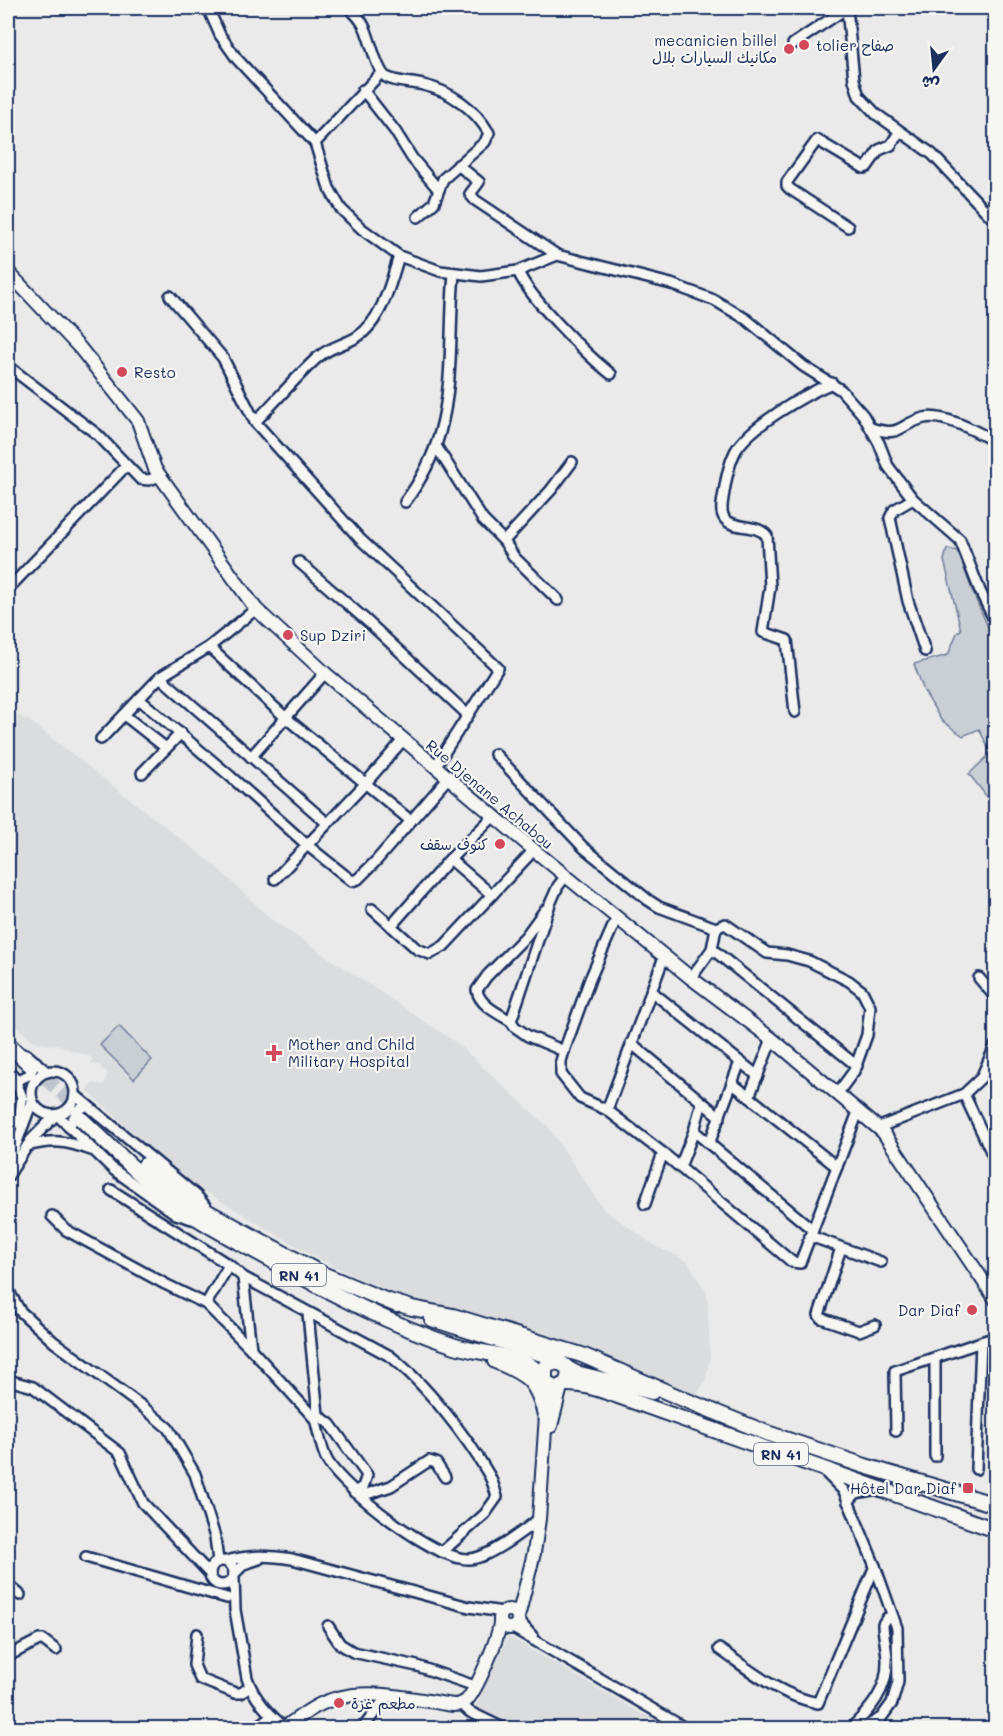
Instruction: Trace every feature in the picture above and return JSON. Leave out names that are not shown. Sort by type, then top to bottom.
[{"type":"highway","points":[[8,1044],[21,1070]]},
{"type":"highway","points":[[8,1054],[21,1070]]},
{"type":"highway","name":"RN 41","points":[[80,1116],[165,1195],[320,1273],[424,1316],[542,1354],[583,1375],[683,1399],[767,1433],[865,1466],[996,1505]]},
{"type":"highway","name":"RN 41","points":[[209,1218],[323,1288],[403,1326],[457,1347],[530,1365],[555,1384],[575,1384],[618,1396],[996,1530]]},
{"type":"highway","points":[[389,1301],[453,1316],[582,1355],[683,1399]]},
{"type":"highway","points":[[457,1347],[519,1371],[530,1378],[541,1397],[545,1415]]},
{"type":"highway","points":[[552,1363],[564,1365],[569,1376],[555,1384],[545,1368],[552,1363]]},
{"type":"main road","name":"Rue Djenane Achabou","points":[[8,272],[80,348],[138,421],[152,462],[160,476],[256,609],[324,673],[534,850],[664,957],[772,1039],[883,1132],[996,1300]]},
{"type":"main road","points":[[285,1728],[315,1707],[353,1695],[388,1695],[453,1705],[461,1704],[468,1698],[528,1579],[539,1519],[545,1415],[555,1384]]},
{"type":"main road","points":[[543,1471],[553,1414],[555,1384]]},
{"type":"street","points":[[207,8],[220,35],[237,59],[315,143],[329,188],[341,209],[362,230],[399,256],[454,274],[481,276],[518,271],[557,255]]},
{"type":"street","points":[[349,8],[365,27],[381,73],[398,81],[423,85],[443,92],[461,102],[478,117],[489,135],[443,179],[434,203],[418,217]]},
{"type":"street","points":[[793,44],[847,8],[854,80],[857,92],[866,106],[932,154],[996,222]]},
{"type":"street","points":[[315,143],[381,73]]},
{"type":"street","points":[[363,90],[396,131],[412,158],[438,189]]},
{"type":"street","points":[[848,227],[790,189],[787,186],[788,182],[817,140],[864,168],[879,150],[891,145],[899,132]]},
{"type":"street","points":[[458,165],[479,182],[470,194],[475,200],[557,255],[671,284],[714,300],[746,319],[802,366],[832,383],[863,415],[879,443],[888,466],[914,499],[960,540],[975,580],[996,623]]},
{"type":"street","points":[[255,422],[324,352],[365,331],[378,312],[392,280],[399,256]]},
{"type":"street","points":[[518,271],[534,297],[597,363],[612,374]]},
{"type":"street","points":[[405,502],[418,482],[435,447],[443,417],[454,274]]},
{"type":"street","points":[[170,296],[223,358],[255,422],[360,539],[498,668],[435,767]]},
{"type":"street","points":[[8,366],[98,435],[126,466],[143,480],[160,476]]},
{"type":"street","points":[[795,712],[788,640],[773,634],[766,634],[763,629],[770,586],[767,536],[763,531],[755,528],[728,522],[722,509],[726,481],[734,454],[739,447],[766,420],[832,383]]},
{"type":"street","points":[[871,429],[885,433],[898,431],[923,418],[935,416],[996,442]]},
{"type":"street","points":[[435,447],[483,520],[504,541],[514,557],[558,600]]},
{"type":"street","points":[[504,541],[551,490],[572,462]]},
{"type":"street","points":[[8,589],[126,466]]},
{"type":"street","points":[[914,499],[894,510],[890,518],[908,601],[926,651]]},
{"type":"street","points":[[299,562],[367,621],[468,715]]},
{"type":"street","points":[[101,739],[160,677],[209,647],[256,609]]},
{"type":"street","points":[[209,647],[285,717],[411,821]]},
{"type":"street","points":[[251,757],[324,673]]},
{"type":"street","points":[[160,677],[327,823]]},
{"type":"street","points":[[139,699],[350,880],[355,881],[448,778]]},
{"type":"street","points":[[124,715],[166,748]]},
{"type":"street","points":[[142,773],[181,733]]},
{"type":"street","points":[[275,879],[365,784],[403,740]]},
{"type":"street","points":[[495,754],[583,847],[648,900],[659,907],[716,927],[725,924],[767,953],[787,955],[831,970],[862,992],[870,1007],[867,1035],[857,1066],[837,1094]]},
{"type":"street","points":[[392,926],[450,859],[494,816]]},
{"type":"street","points":[[372,909],[417,949],[425,953],[433,953],[453,938],[534,850]]},
{"type":"street","points":[[450,859],[492,895]]},
{"type":"street","points":[[511,1021],[550,904],[558,886],[566,876]]},
{"type":"street","points":[[550,904],[526,936],[477,990],[482,1002],[511,1021],[515,1027],[528,1036],[564,1051]]},
{"type":"street","points":[[617,916],[590,979],[564,1051],[560,1071],[580,1098],[607,1110],[663,1153],[792,1262],[800,1263],[858,1112]]},
{"type":"street","points":[[691,978],[712,949],[716,927]]},
{"type":"street","points":[[712,949],[857,1066]]},
{"type":"street","points":[[607,1110],[664,957]]},
{"type":"street","points":[[979,978],[996,998]]},
{"type":"street","points":[[651,991],[758,1076]]},
{"type":"street","points":[[8,1038],[31,1090]]},
{"type":"street","points":[[749,1097],[772,1039]]},
{"type":"street","points":[[631,1043],[720,1117]]},
{"type":"street","points":[[877,1128],[964,1094],[981,1078],[996,1044]]},
{"type":"street","points":[[709,1144],[740,1062]]},
{"type":"street","points":[[21,1070],[53,1071],[65,1074],[73,1082],[80,1116],[95,1152]]},
{"type":"street","points":[[18,1139],[22,1102],[18,1086],[21,1070]]},
{"type":"street","points":[[8,1166],[32,1102],[33,1082],[47,1072]]},
{"type":"street","points":[[733,1084],[837,1167]]},
{"type":"street","points":[[964,1094],[996,1162]]},
{"type":"street","points":[[8,1176],[27,1146],[56,1115],[68,1111],[75,1095]]},
{"type":"street","points":[[32,1102],[42,1113],[80,1116]]},
{"type":"street","points":[[680,1167],[702,1102]]},
{"type":"street","points":[[693,1131],[811,1233],[841,1248],[881,1263]]},
{"type":"street","points":[[27,1146],[49,1141],[67,1142],[95,1152],[114,1170],[176,1214],[209,1218]]},
{"type":"street","points":[[645,1204],[663,1153]]},
{"type":"street","points":[[111,1190],[229,1265],[243,1277],[308,1314],[390,1356],[408,1370],[463,1436],[491,1477],[497,1497],[485,1514],[442,1552]]},
{"type":"street","points":[[52,1216],[66,1230],[206,1304],[317,1417],[330,1424],[367,1475],[358,1494]]},
{"type":"street","points":[[841,1248],[819,1315],[859,1331],[875,1324]]},
{"type":"street","points":[[206,1304],[229,1265]]},
{"type":"street","points":[[243,1277],[251,1349]]},
{"type":"street","points":[[8,1290],[20,1311],[54,1342],[168,1428],[195,1474],[215,1537],[234,1576],[235,1610],[244,1669],[250,1687],[272,1716],[285,1728]]},
{"type":"street","points":[[308,1314],[317,1417],[327,1461],[373,1508],[442,1552],[469,1560],[494,1550],[539,1519]]},
{"type":"street","points":[[896,1431],[894,1373],[896,1370],[996,1337]]},
{"type":"street","points":[[976,1469],[981,1342]]},
{"type":"street","points":[[935,1359],[935,1456]]},
{"type":"street","points":[[8,1380],[33,1387],[120,1453],[143,1503],[210,1574],[235,1610]]},
{"type":"street","points":[[358,1494],[391,1486],[429,1461],[436,1463],[445,1477]]},
{"type":"street","points":[[821,1468],[844,1491],[875,1566],[897,1628],[898,1682],[892,1703],[881,1718],[863,1728]]},
{"type":"street","points":[[848,1502],[856,1493],[877,1489]]},
{"type":"street","points":[[210,1574],[212,1566],[247,1556],[273,1555],[469,1607],[508,1620],[537,1641],[685,1728]]},
{"type":"street","points":[[217,1584],[228,1583],[249,1562],[273,1555]]},
{"type":"street","points":[[86,1557],[227,1598]]},
{"type":"street","points":[[719,1649],[774,1687],[806,1701],[818,1703],[875,1566]]},
{"type":"street","points":[[8,1585],[20,1595]]},
{"type":"street","points":[[850,1728],[879,1698],[887,1667],[883,1624],[887,1618],[893,1617]]},
{"type":"street","points":[[328,1626],[340,1644],[353,1653],[406,1663],[475,1686]]},
{"type":"street","points":[[197,1634],[194,1665],[200,1679],[236,1693],[241,1693],[250,1687]]},
{"type":"street","points":[[8,1643],[10,1654],[39,1640],[43,1640],[56,1650]]},
{"type":"street","points":[[363,1728],[388,1695]]},
{"type":"street","points":[[461,1704],[470,1713],[503,1728]]},
{"type":"street","points":[[256,1728],[272,1716]]},
{"type":"shaded area","points":[[947,549],[958,551],[995,643],[995,807],[969,774],[991,753],[979,729],[963,736],[941,720],[924,691],[914,664],[948,655],[957,633],[961,630],[944,560]]},
{"type":"shaded area","name":"Mother and Child Military Hospital","points":[[8,710],[31,722],[213,864],[272,920],[458,1044],[549,1128],[604,1210],[657,1247],[687,1261],[707,1294],[710,1358],[705,1381],[697,1395],[594,1355],[440,1307],[400,1298],[315,1257],[189,1182],[152,1151],[88,1091],[92,1083],[104,1085],[108,1072],[101,1069],[101,1066],[91,1063],[93,1058],[58,1045],[35,1041],[8,1021]]},
{"type":"shaded area","points":[[119,1026],[152,1060],[134,1079],[100,1045]]},
{"type":"shaded area","points":[[508,1636],[642,1714],[662,1721],[671,1728],[519,1728],[475,1707]]},
{"type":"tunnel","points":[[29,1064],[85,1113]]},
{"type":"place","name":"tolier صفاح","points":[[804,45]]},
{"type":"place","name":"mecanicien billel مكانيك السيارات بلال","points":[[789,49]]},
{"type":"place","name":"Resto","points":[[122,372]]},
{"type":"place","name":"Sup Dziri","points":[[288,635]]},
{"type":"place","name":"كنوف سقف","points":[[500,844]]},
{"type":"place","name":"Mother and Child Military Hospital","points":[[274,1053]]},
{"type":"place","name":"Dar Diaf","points":[[972,1310]]},
{"type":"place","name":"Hôtel Dar Diaf","points":[[968,1488]]},
{"type":"place","name":"مطعم غزة","points":[[339,1703]]}]
